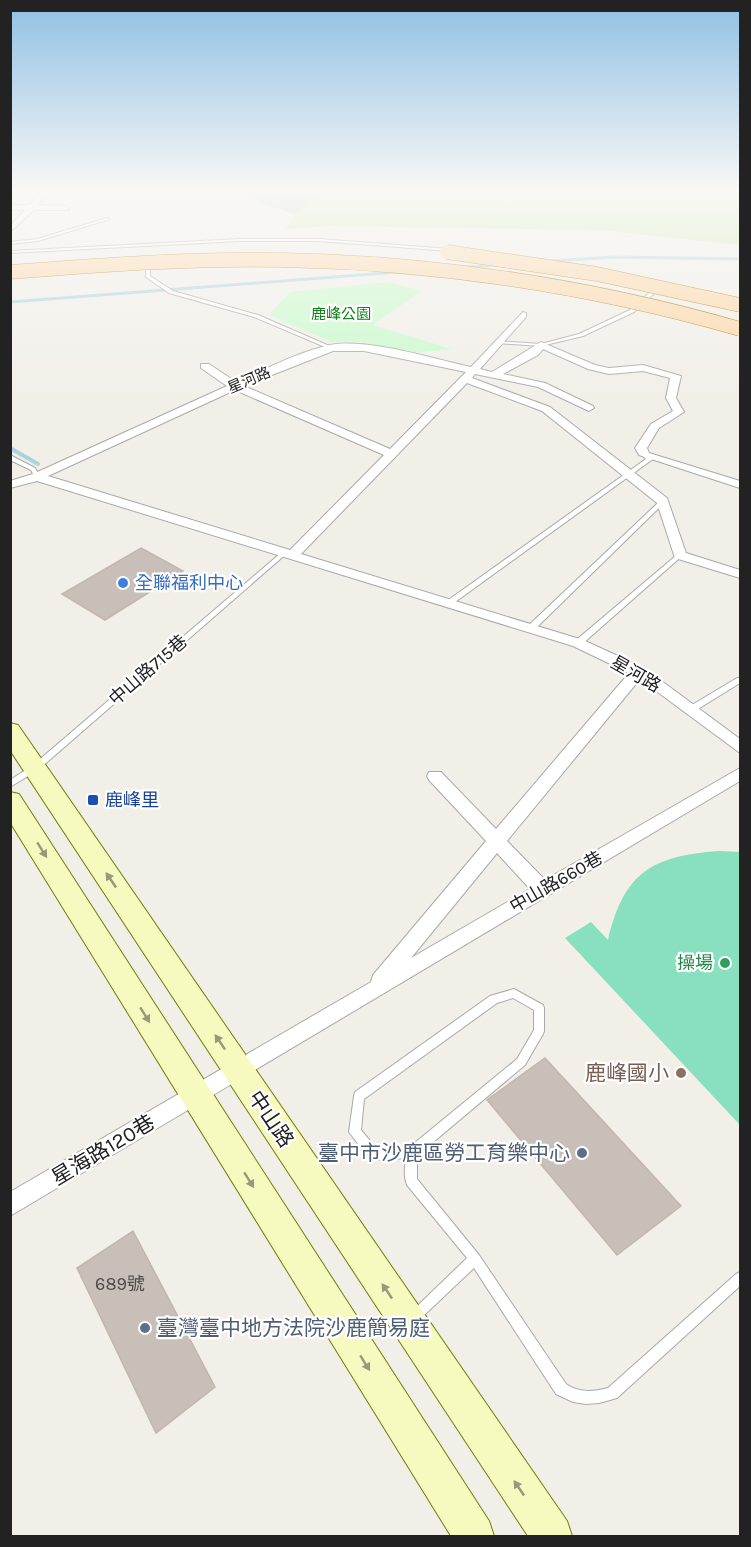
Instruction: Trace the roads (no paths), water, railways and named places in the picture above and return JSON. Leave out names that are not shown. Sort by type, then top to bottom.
[{"type":"main road","points":[[10,266],[85,261]]},
{"type":"main road","points":[[10,274],[198,261]]},
{"type":"main road","points":[[313,261],[420,268],[589,292],[672,310],[741,329]]},
{"type":"main road","points":[[417,261],[564,280],[643,296],[741,320]]},
{"type":"main road","points":[[457,261],[565,274],[701,303],[741,314]]},
{"type":"main road","points":[[524,261],[597,274],[741,305]]},
{"type":"street","points":[[289,554],[469,375],[523,315]]},
{"type":"street","points":[[494,375],[534,353],[541,345],[592,367],[609,371],[643,368],[677,378],[671,398],[679,412],[655,426],[641,448],[645,455],[741,485]]},
{"type":"street","name":"星河路","points":[[10,485],[38,477],[303,357],[332,348],[364,348],[469,375],[546,409],[663,501]]},
{"type":"street","points":[[205,366],[235,386],[391,454]]},
{"type":"street","name":"星河路","points":[[469,375],[494,375],[541,385],[589,408]]},
{"type":"street","name":"星河路","points":[[38,477],[578,643],[639,671],[741,747]]},
{"type":"street","points":[[663,501],[680,555],[741,574]]},
{"type":"street","name":"中山路660巷","points":[[372,990],[639,671]]},
{"type":"street","name":"中山路","points":[[10,731],[23,776],[238,1069],[552,1536]]},
{"type":"street","name":"中山路660巷","points":[[195,1095],[741,774]]},
{"type":"street","points":[[435,776],[543,890]]},
{"type":"street","points":[[10,801],[474,1536]]},
{"type":"street","name":"星海路120巷","points":[[10,1205],[195,1095]]},
{"type":"lane","points":[[497,342],[541,345],[581,335],[632,311],[664,283],[545,261]]},
{"type":"lane","points":[[10,274],[148,267],[298,264],[438,272],[507,281],[637,307]]},
{"type":"lane","points":[[148,267],[148,276],[171,292],[256,316],[332,348]]},
{"type":"lane","points":[[449,603],[650,459],[645,455]]},
{"type":"lane","points":[[10,457],[33,469],[38,477]]},
{"type":"lane","points":[[531,628],[663,501]]},
{"type":"lane","name":"中山路715巷","points":[[23,776],[289,554]]},
{"type":"lane","points":[[578,643],[680,555]]},
{"type":"lane","points":[[690,710],[741,680]]},
{"type":"lane","points":[[421,1145],[405,1153],[373,1154],[355,1132],[359,1096],[494,999],[514,993],[526,998],[538,1008],[539,1031],[521,1062],[421,1145],[411,1162],[411,1181],[475,1259],[561,1389],[573,1398],[600,1397],[612,1393],[741,1278]]},
{"type":"lane","points":[[408,1323],[475,1259]]},
{"type":"waterway","points":[[468,267],[497,265]]},
{"type":"waterway","points":[[10,302],[398,272]]},
{"type":"waterway","points":[[10,448],[38,464]]},
{"type":"place","name":"全聯福利中心","points":[[123,583]]},
{"type":"place","name":"鹿峰里","points":[[93,800]]},
{"type":"place","name":"操場","points":[[725,963]]},
{"type":"place","name":"鹿峰國小","points":[[681,1073]]},
{"type":"place","name":"臺中市沙鹿區勞工育樂中心","points":[[582,1153]]},
{"type":"place","name":"臺灣臺中地方法院沙鹿簡易庭","points":[[145,1328]]},
{"type":"park label","name":"鹿峰公園","points":[[341,314]]}]
